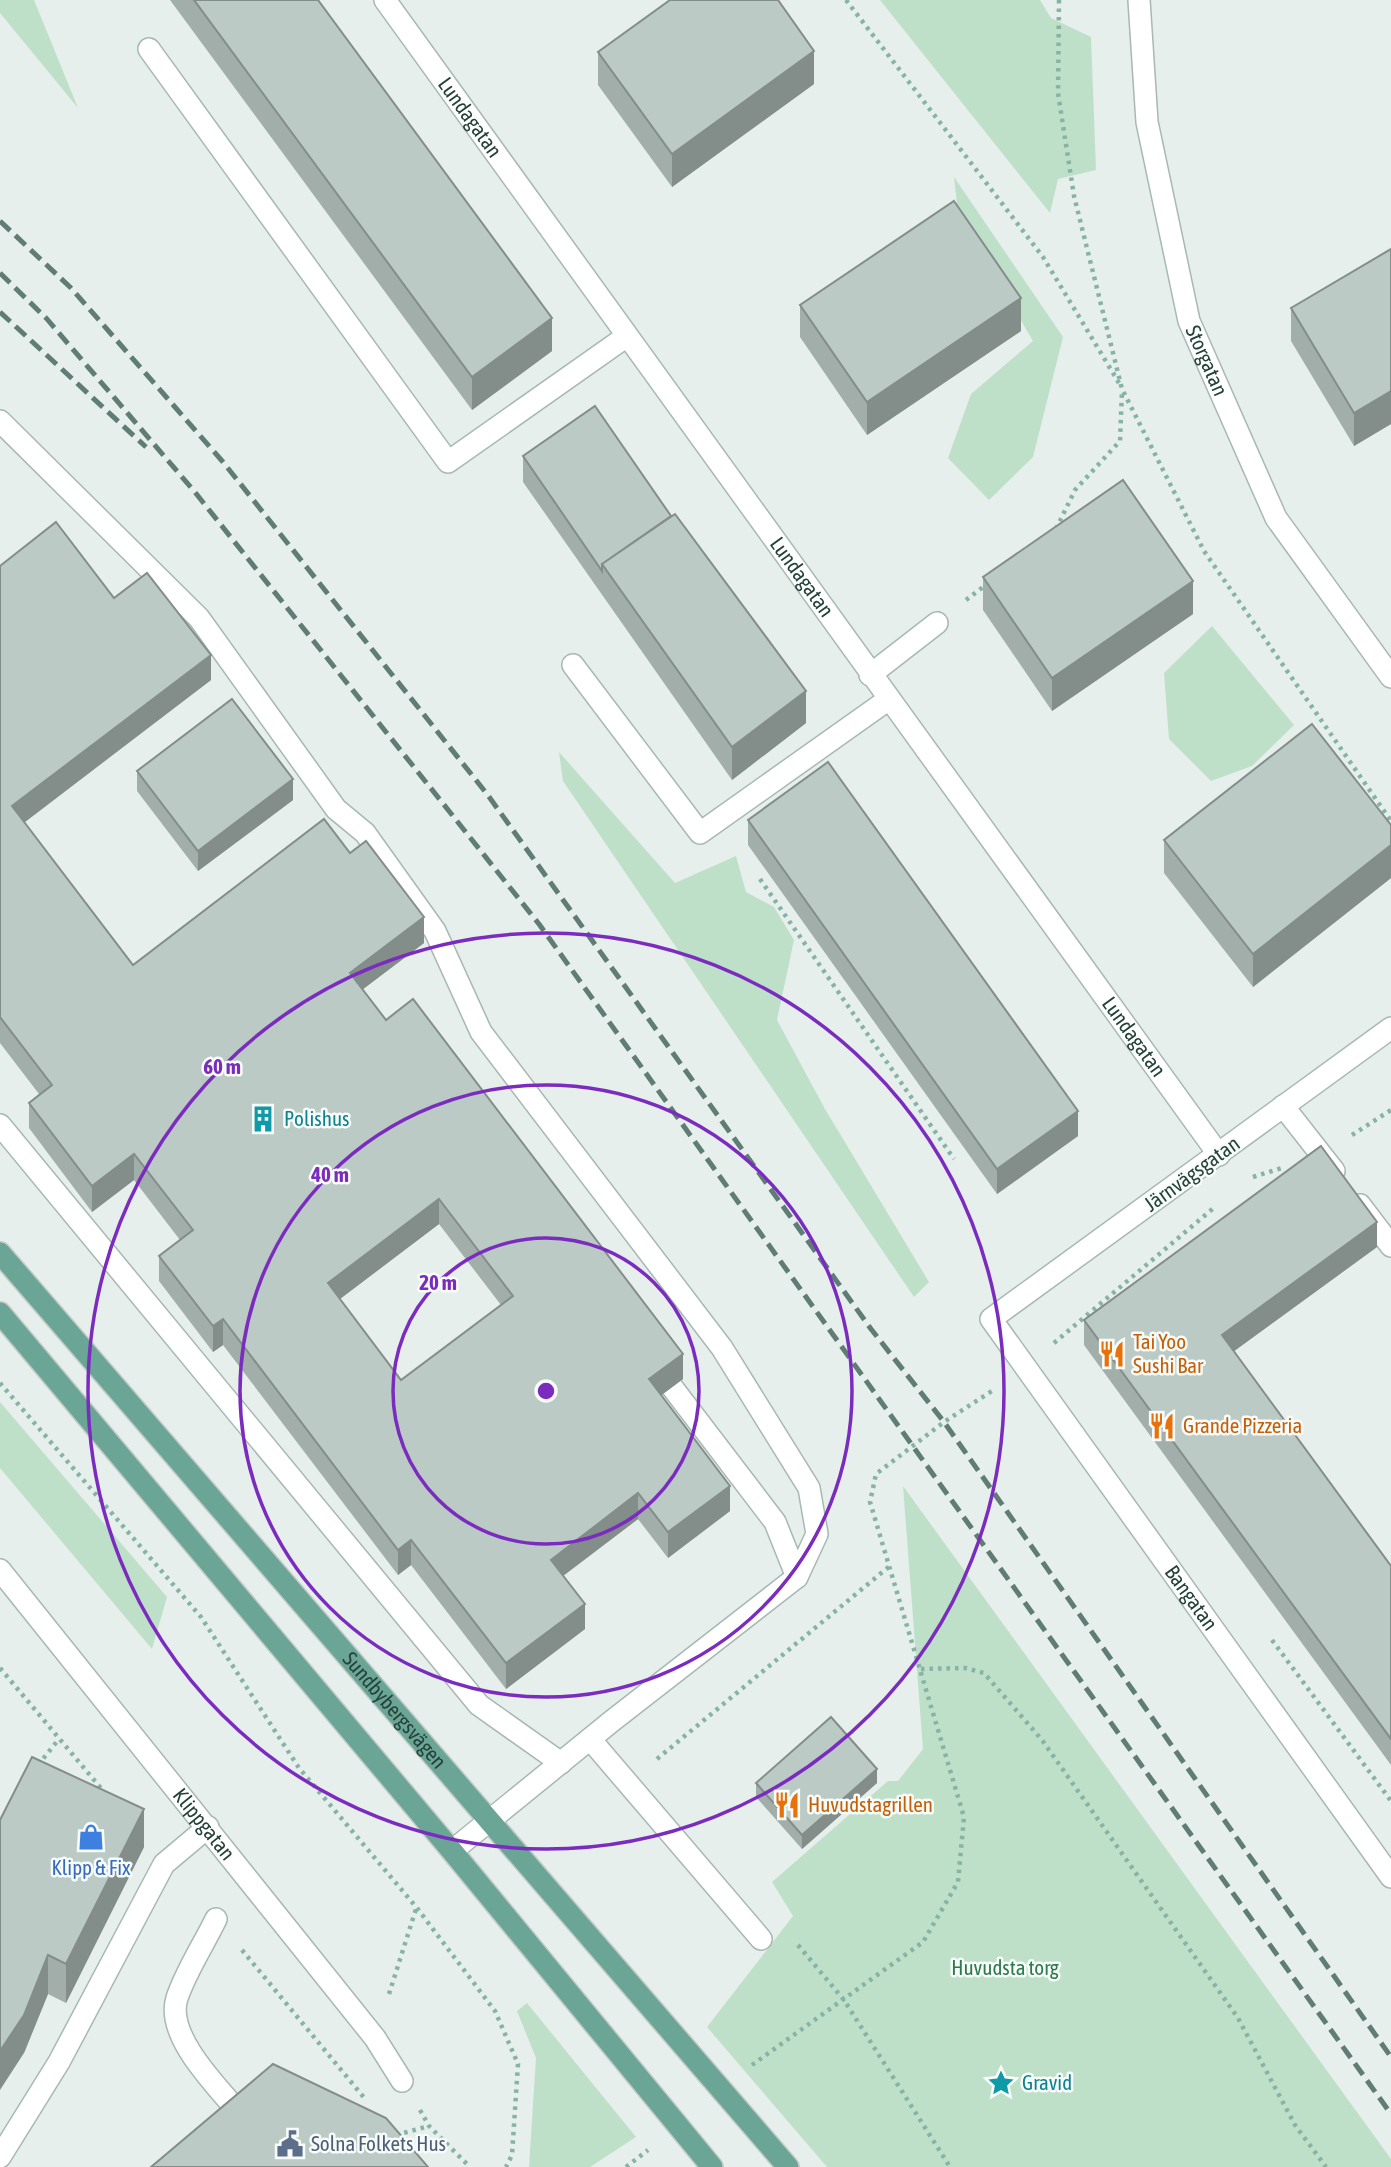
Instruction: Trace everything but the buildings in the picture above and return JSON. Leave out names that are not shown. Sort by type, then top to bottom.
[{"type":"main road","name":"Sundbybergsvägen","points":[[0,1253],[788,2167]]},
{"type":"main road","points":[[0,1313],[452,1851],[712,2167]]},
{"type":"street","name":"Lundagatan","points":[[385,0],[1219,1155]]},
{"type":"street","name":"Storgatan","points":[[1139,0],[1147,122],[1189,321],[1276,518],[1391,677]]},
{"type":"street","points":[[149,49],[449,462],[627,336]]},
{"type":"street","points":[[0,421],[199,618],[335,809],[365,833],[435,931],[481,1032],[722,1348],[809,1489],[817,1534],[797,1577],[590,1738],[452,1851]]},
{"type":"street","points":[[870,675],[937,623]]},
{"type":"street","points":[[573,664],[699,833],[889,699]]},
{"type":"street","name":"Järnvägsgatan","points":[[991,1320],[1391,1028]]},
{"type":"street","points":[[1283,1106],[1391,1246]]},
{"type":"street","points":[[0,1125],[479,1705],[561,1763]]},
{"type":"street","name":"Bangatan","points":[[991,1320],[1028,1367],[1391,1877]]},
{"type":"street","points":[[672,1387],[775,1522],[797,1577]]},
{"type":"street","name":"Klippgatan","points":[[0,1570],[374,2038],[402,2081]]},
{"type":"street","points":[[590,1738],[761,1939]]},
{"type":"street","points":[[0,2157],[59,2062],[164,1864],[208,1827]]},
{"type":"street","points":[[216,1919],[177,1999],[175,2021],[186,2046],[247,2122]]},
{"type":"path","points":[[846,0],[1043,257],[1122,388],[1204,551],[1391,821]]},
{"type":"path","points":[[1053,535],[1066,513],[1075,489],[1120,441],[1122,388],[1074,196],[1058,93],[1059,0]]},
{"type":"path","points":[[937,623],[993,579]]},
{"type":"path","points":[[760,879],[954,1159]]},
{"type":"path","points":[[1250,1178],[1322,1154],[1391,1110]]},
{"type":"path","points":[[752,2065],[923,1942],[958,1882],[964,1817],[891,1565],[870,1502],[876,1474],[944,1422],[1028,1367],[1093,1307],[1218,1204]]},
{"type":"path","points":[[0,1383],[201,1617],[299,1768],[416,1908],[495,2011],[518,2064],[512,2155],[506,2167]]},
{"type":"path","points":[[649,1766],[891,1565]]},
{"type":"path","points":[[920,1669],[965,1668],[984,1673],[1042,1740],[1238,2018],[1295,2125],[1326,2167]]},
{"type":"path","points":[[36,1767],[59,1739]]},
{"type":"path","points":[[374,2038],[416,1908]]},
{"type":"path","points":[[844,2000],[950,2167]]},
{"type":"path","points":[[402,2081],[429,2126],[470,2167]]},
{"type":"path","points":[[626,2167],[648,2150]]},
{"type":"green space","points":[[0,0],[34,0],[78,108],[0,13]]},
{"type":"green space","points":[[880,0],[1040,0],[1051,18],[1091,37],[1096,170],[1058,179],[1050,213]]},
{"type":"green space","points":[[954,177],[1063,337],[1033,457],[989,500],[948,458],[971,394],[1033,341],[958,213]]},
{"type":"green space","points":[[1212,626],[1294,725],[1252,766],[1211,781],[1169,739],[1164,673]]},
{"type":"green space","points":[[559,752],[675,883],[736,856],[746,892],[774,907],[794,940],[777,1020],[825,1109],[929,1282],[914,1297],[563,781]]},
{"type":"green space","points":[[0,1402],[167,1597],[152,1649],[0,1468]]},
{"type":"green space","name":"Huvudsta torg","points":[[903,1486],[1391,2159],[1391,2167],[827,2167],[707,2027],[793,1916],[772,1882],[888,1781],[898,1781],[923,1749]]},
{"type":"green space","points":[[527,2003],[636,2137],[590,2167],[529,2167],[536,2058],[517,2011]]},
{"type":"railway","points":[[0,221],[71,288],[223,462],[487,794],[871,1329],[944,1422],[1391,2057]]},
{"type":"railway","points":[[0,273],[47,319],[194,491],[539,924],[1391,2114]]},
{"type":"railway","points":[[0,312],[146,447]]},
{"type":"place","name":"Polishus","points":[[263,1119]]},
{"type":"place","name":"Tai Yoo Sushi Bar","points":[[1112,1354]]},
{"type":"place","name":"Grande Pizzeria","points":[[1162,1426]]},
{"type":"place","name":"Huvudstagrillen","points":[[787,1805]]},
{"type":"place","name":"Klipp & Fix","points":[[91,1837]]},
{"type":"place","name":"Gravid","points":[[1001,2083]]},
{"type":"place","name":"Solna Folkets Hus","points":[[290,2144]]}]
